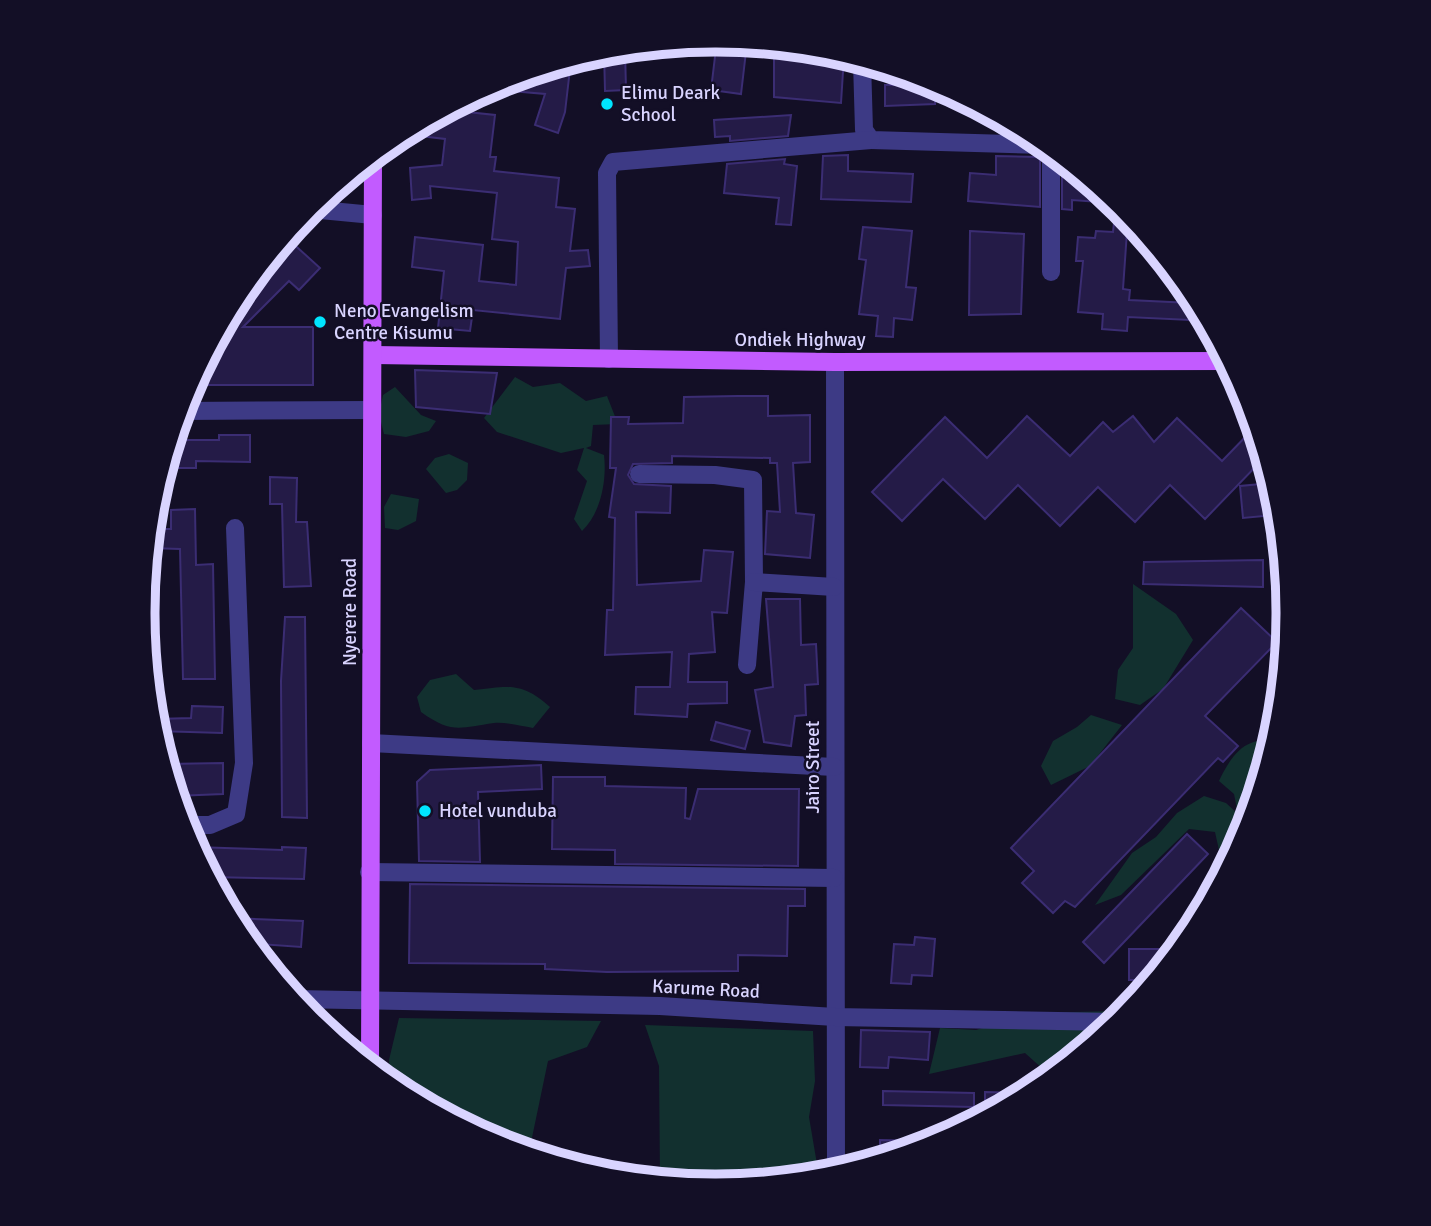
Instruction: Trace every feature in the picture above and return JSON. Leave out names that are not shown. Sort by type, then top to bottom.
[{"type":"main road","name":"Nyerere Road","points":[[370,1055],[373,169]]},
{"type":"main road","name":"Ondiek Highway","points":[[374,355],[835,362],[1216,361]]},
{"type":"street","points":[[867,74],[864,130],[871,140]]},
{"type":"street","points":[[609,359],[607,173],[613,162],[871,140],[1023,144]]},
{"type":"street","points":[[1051,164],[1051,272]]},
{"type":"street","points":[[326,211],[373,215]]},
{"type":"street","name":"Jairo Street","points":[[835,362],[836,1160]]},
{"type":"street","points":[[193,411],[372,410]]},
{"type":"street","points":[[639,474],[715,475],[754,480],[754,582],[747,665]]},
{"type":"street","points":[[197,825],[210,825],[236,814],[244,763],[235,528]]},
{"type":"street","points":[[754,582],[834,587]]},
{"type":"street","points":[[371,743],[834,767]]},
{"type":"street","points":[[369,872],[834,878]]},
{"type":"street","name":"Karume Road","points":[[310,999],[660,1006],[835,1017],[1098,1022]]},
{"type":"green space","points":[[515,377],[533,387],[560,383],[586,401],[607,396],[618,424],[593,425],[591,446],[586,448],[604,455],[604,475],[598,506],[589,524],[582,531],[574,519],[587,481],[577,470],[584,448],[561,453],[497,432],[484,418]]},
{"type":"green space","points":[[395,387],[421,415],[436,421],[429,431],[406,437],[384,434],[379,414],[383,395]]},
{"type":"green space","points":[[449,454],[468,463],[467,480],[457,490],[446,493],[426,469],[435,458]]},
{"type":"green space","points":[[391,494],[419,499],[416,521],[398,530],[385,528],[384,507]]},
{"type":"green space","points":[[1133,584],[1176,614],[1193,640],[1163,689],[1140,705],[1115,699],[1118,670],[1133,648]]},
{"type":"green space","points":[[456,674],[474,690],[515,688],[531,693],[550,707],[533,728],[499,723],[464,728],[441,724],[421,712],[417,697],[430,680]]},
{"type":"green space","points":[[1091,715],[1122,725],[1090,766],[1051,785],[1041,766],[1053,741]]},
{"type":"green space","points":[[1261,740],[1238,814],[1234,794],[1219,781],[1236,754]]},
{"type":"green space","points":[[1204,796],[1226,803],[1238,814],[1220,856],[1215,832],[1189,829],[1121,895],[1095,905],[1132,853],[1156,837],[1177,813]]},
{"type":"green space","points":[[1110,1011],[1042,1068],[1025,1053],[929,1074],[940,1028],[976,1030],[1030,1013]]},
{"type":"green space","points":[[399,1018],[601,1021],[587,1047],[548,1061],[531,1142],[468,1116],[435,1098],[389,1069]]},
{"type":"green space","points":[[645,1025],[813,1031],[815,1081],[809,1117],[817,1164],[716,1174],[660,1170],[659,1066]]},
{"type":"building","points":[[716,52],[746,54],[741,94],[711,90]]},
{"type":"building","points":[[774,56],[843,68],[841,103],[774,97]]},
{"type":"building","points":[[625,60],[626,90],[605,91],[604,63]]},
{"type":"building","points":[[570,72],[565,112],[558,133],[535,125],[545,94],[511,91]]},
{"type":"building","points":[[885,85],[903,85],[935,97],[935,104],[885,106]]},
{"type":"building","points":[[465,112],[495,115],[490,157],[496,157],[494,171],[559,178],[556,207],[575,209],[570,251],[588,250],[590,266],[566,268],[560,319],[473,310],[470,331],[438,328],[444,271],[412,267],[415,237],[483,245],[479,281],[516,285],[518,242],[492,239],[497,193],[430,186],[431,198],[412,200],[410,168],[442,165],[445,139],[422,136]]},
{"type":"building","points":[[791,115],[788,136],[730,141],[730,136],[715,137],[714,120]]},
{"type":"building","points":[[848,155],[848,171],[913,174],[911,202],[821,199],[823,156]]},
{"type":"building","points":[[996,156],[1040,157],[1040,207],[968,201],[970,173],[996,175]]},
{"type":"building","points":[[785,159],[784,164],[797,166],[791,225],[776,224],[779,198],[724,193],[727,164]]},
{"type":"building","points":[[1062,172],[1095,202],[1072,200],[1072,210],[1062,209]]},
{"type":"building","points":[[1114,219],[1127,233],[1123,289],[1130,290],[1129,300],[1182,303],[1190,320],[1128,317],[1127,331],[1102,329],[1103,314],[1078,312],[1083,261],[1076,261],[1078,237],[1095,238],[1096,231],[1113,232]]},
{"type":"building","points":[[863,227],[912,231],[906,287],[916,288],[912,320],[894,318],[893,337],[876,336],[878,316],[859,314],[866,260],[859,259]]},
{"type":"building","points":[[970,231],[1024,234],[1021,314],[969,315]]},
{"type":"building","points":[[293,244],[320,268],[299,290],[289,281],[243,327],[313,327],[313,385],[204,385],[249,302]]},
{"type":"building","points":[[415,370],[497,373],[490,414],[416,407]]},
{"type":"building","points":[[768,396],[768,416],[810,415],[810,462],[793,463],[796,513],[814,515],[810,558],[765,554],[767,511],[780,512],[777,463],[770,463],[770,458],[672,456],[672,463],[633,464],[628,475],[634,484],[671,486],[670,513],[636,512],[637,585],[701,581],[704,550],[733,552],[727,613],[712,612],[715,652],[689,654],[688,682],[727,682],[727,703],[688,704],[687,717],[635,714],[636,687],[670,687],[672,652],[605,655],[607,610],[613,610],[615,518],[609,517],[616,468],[610,468],[611,417],[629,417],[628,424],[683,423],[684,397]]},
{"type":"building","points":[[1027,416],[1070,456],[1103,422],[1113,432],[1133,416],[1154,442],[1177,418],[1222,461],[1247,435],[1256,466],[1205,519],[1170,485],[1135,522],[1098,487],[1060,526],[1018,485],[985,519],[943,479],[902,521],[872,492],[945,417],[987,458]]},
{"type":"building","points":[[219,435],[250,435],[250,462],[196,461],[196,468],[174,468],[183,440],[219,440]]},
{"type":"building","points":[[270,477],[297,478],[296,522],[307,522],[311,586],[284,587],[282,504],[270,504]]},
{"type":"building","points":[[1261,484],[1267,516],[1243,518],[1240,486]]},
{"type":"building","points":[[195,509],[196,565],[213,564],[215,679],[183,679],[180,549],[159,548],[162,529],[171,529],[171,510]]},
{"type":"building","points":[[1263,560],[1263,587],[1143,584],[1144,562]]},
{"type":"building","points":[[766,599],[800,599],[801,645],[816,644],[818,684],[805,685],[806,715],[795,716],[791,746],[764,742],[755,690],[773,687]]},
{"type":"building","points":[[1241,608],[1275,640],[1275,644],[1205,716],[1238,746],[1223,762],[1218,758],[1075,907],[1065,901],[1053,913],[1022,883],[1034,871],[1011,848]]},
{"type":"building","points":[[285,617],[305,617],[307,818],[282,817],[281,681]]},
{"type":"building","points":[[192,706],[223,707],[222,733],[168,731],[165,719],[191,718]]},
{"type":"building","points":[[716,722],[750,731],[745,749],[711,740]]},
{"type":"building","points":[[223,763],[223,794],[186,796],[176,764]]},
{"type":"building","points":[[541,765],[542,789],[478,792],[480,862],[419,861],[417,782],[430,770]]},
{"type":"building","points":[[553,777],[605,777],[605,786],[686,788],[685,818],[690,819],[698,789],[799,789],[798,866],[615,864],[615,850],[552,849]]},
{"type":"building","points":[[1187,834],[1208,854],[1104,963],[1083,942]]},
{"type":"building","points":[[207,847],[282,850],[282,847],[306,848],[304,879],[222,877]]},
{"type":"building","points":[[410,884],[805,889],[805,906],[788,906],[787,956],[738,955],[738,971],[607,972],[545,969],[545,964],[409,963]]},
{"type":"building","points":[[246,919],[303,921],[301,947],[264,944]]},
{"type":"building","points":[[915,937],[935,939],[932,976],[912,975],[911,984],[891,983],[894,944],[914,945]]},
{"type":"building","points":[[1129,949],[1164,949],[1139,980],[1129,980]]},
{"type":"building","points":[[861,1030],[930,1032],[928,1060],[889,1057],[888,1068],[860,1067]]},
{"type":"building","points":[[883,1091],[974,1093],[974,1107],[883,1105]]},
{"type":"building","points":[[985,1092],[1005,1092],[996,1098],[985,1104]]},
{"type":"building","points":[[880,1140],[905,1141],[896,1144],[880,1149]]},
{"type":"place","name":"Elimu Deark School","points":[[607,104]]},
{"type":"place","name":"Neno Evangelism Centre Kisumu","points":[[320,322]]},
{"type":"place","name":"Hotel vunduba","points":[[425,811]]}]
